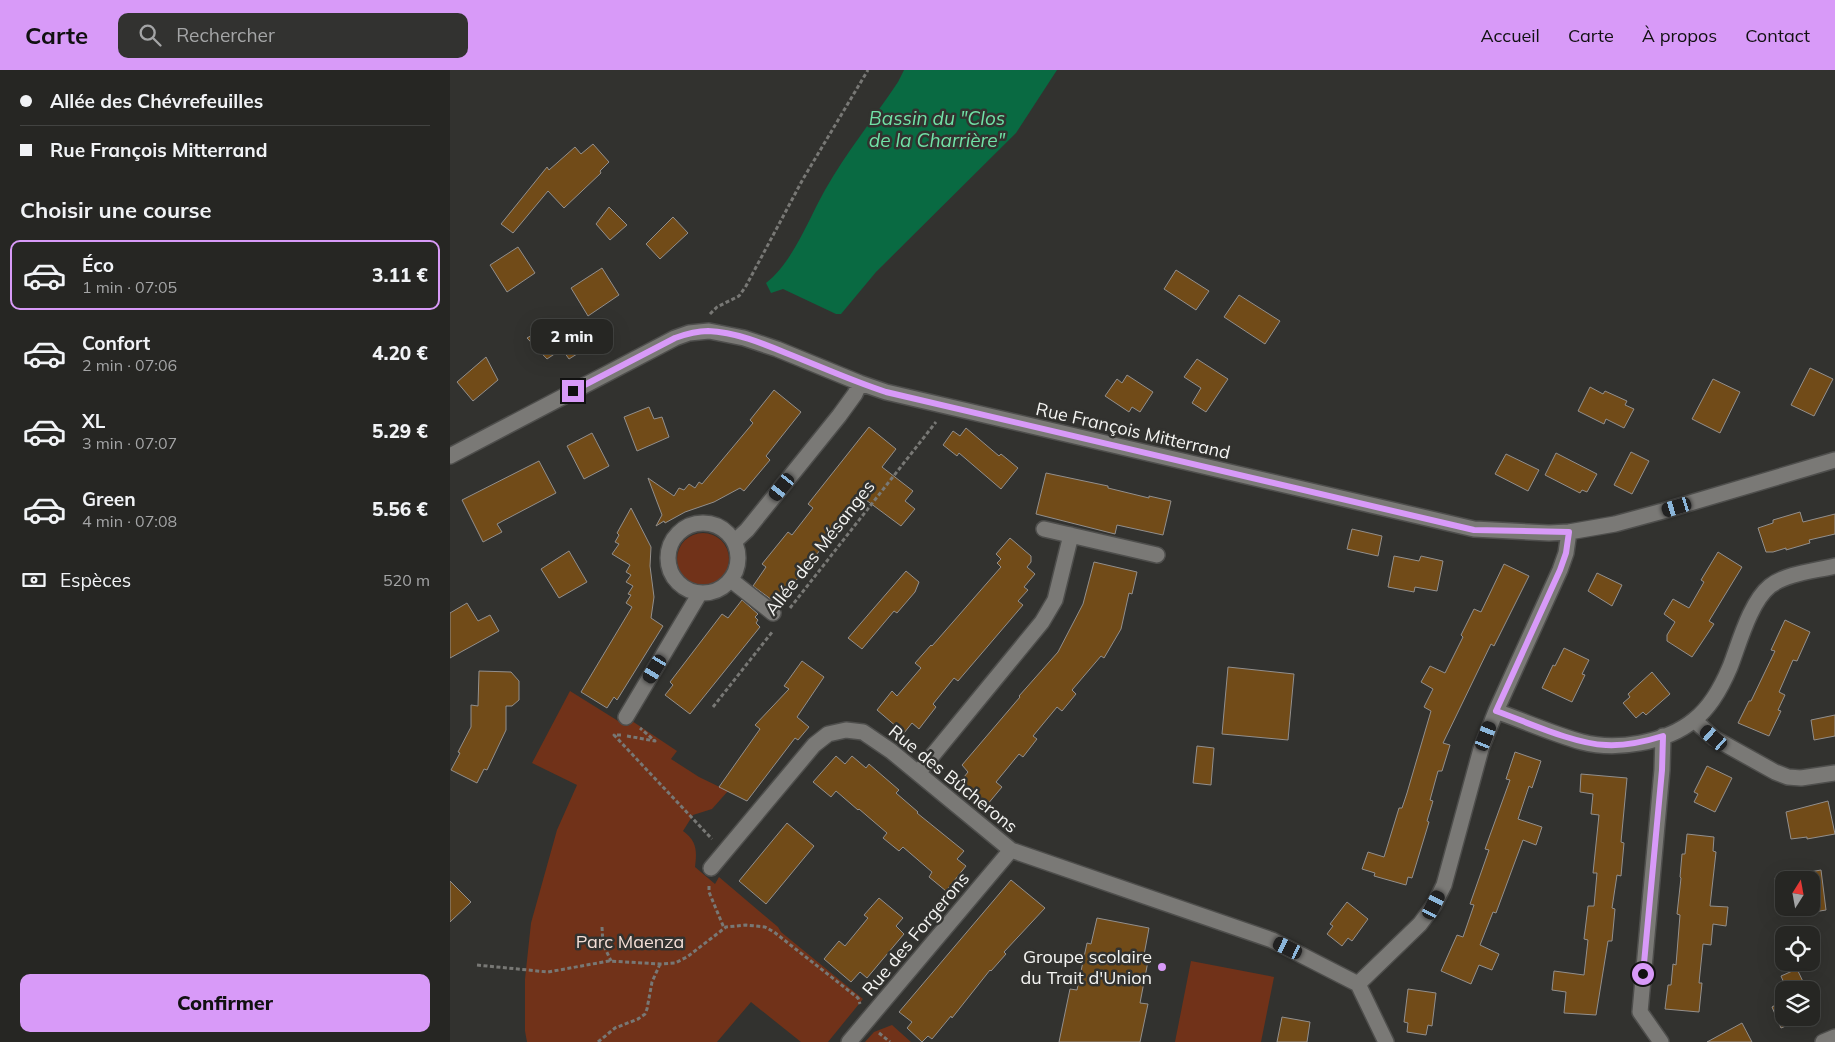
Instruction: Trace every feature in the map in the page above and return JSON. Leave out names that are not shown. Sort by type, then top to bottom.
[{"type":"street","name":"Rue François Mitterrand","points":[[450,456],[675,338],[689,333],[709,331],[744,338],[784,352],[860,384],[886,392],[1474,530],[1569,532],[1615,524],[1835,460]]},
{"type":"street","points":[[735,541],[747,530],[839,416],[860,384]]},
{"type":"street","points":[[700,523],[712,524],[723,529],[735,541],[739,558],[737,570],[731,580],[722,588],[712,592],[700,593],[689,590],[680,584],[672,575],[669,558],[672,542],[679,532],[689,526],[700,523]]},
{"type":"street","points":[[1044,529],[1157,555]]},
{"type":"street","points":[[1386,1042],[1358,984],[1420,924],[1434,905],[1444,885],[1481,749],[1496,711],[1560,570],[1566,553],[1569,532]]},
{"type":"street","points":[[918,773],[1042,622],[1054,600],[1071,535]]},
{"type":"street","points":[[1496,711],[1582,742],[1625,745],[1663,736],[1694,720],[1710,703],[1724,681],[1758,599],[1770,586],[1785,578],[1835,566]]},
{"type":"street","points":[[731,580],[780,613]]},
{"type":"street","points":[[626,717],[700,593]]},
{"type":"street","points":[[1694,720],[1714,738],[1774,772],[1788,777],[1801,778],[1835,773]]},
{"type":"street","name":"Rue des Bûcherons","points":[[712,868],[814,745],[828,734],[846,730],[863,732],[891,751],[1011,850],[1272,940],[1358,984]]},
{"type":"street","points":[[1661,1042],[1640,1012],[1662,770],[1663,736]]},
{"type":"street","name":"Rue des Forgerons","points":[[849,1042],[1011,850]]},
{"type":"street","points":[[1822,1042],[1835,1038]]},
{"type":"path","points":[[689,333],[717,307],[739,296],[803,179],[868,70]]},
{"type":"path","name":"Allée des Mésanges","points":[[780,613],[948,407]]},
{"type":"path","name":"Allée des Mésanges","points":[[713,707],[774,629]]},
{"type":"path","points":[[626,717],[655,741],[614,734],[724,852]]},
{"type":"path","points":[[712,868],[709,892],[724,928]]},
{"type":"path","points":[[477,965],[548,972],[611,961],[675,963],[688,957],[724,928],[746,925],[765,927],[858,998],[866,1022]]},
{"type":"path","points":[[602,927],[603,944],[611,961]]},
{"type":"path","points":[[598,1042],[615,1028],[638,1019],[645,1014],[648,1009],[652,982],[660,964]]},
{"type":"green space","points":[[703,533],[713,535],[721,541],[727,549],[729,559],[727,569],[721,577],[713,583],[703,585],[693,583],[685,577],[679,569],[677,559],[679,549],[685,541],[693,535]]},
{"type":"green space","name":"Parc Maenza","points":[[570,691],[623,724],[626,717],[677,751],[671,759],[699,777],[728,791],[712,809],[693,815],[683,831],[691,839],[695,847],[695,867],[715,884],[719,877],[778,927],[781,932],[863,999],[828,1042],[801,1042],[751,1002],[717,1042],[527,1042],[525,1031],[525,979],[531,923],[557,830],[577,785],[532,763]]},
{"type":"green space","points":[[1191,961],[1274,977],[1261,1042],[1175,1042]]},
{"type":"green space","points":[[892,1025],[911,1042],[865,1042],[874,1032]]},
{"type":"water","name":"Bassin du \"Clos de la Charrière\"","points":[[904,70],[1057,70],[1016,133],[876,272],[841,314],[836,314],[783,289],[771,293],[766,283],[776,274],[792,252],[833,176],[898,82]]},
{"type":"building","points":[[593,144],[609,162],[600,171],[601,173],[564,208],[548,191],[513,233],[501,224],[547,167],[549,170],[575,147],[581,154]]},
{"type":"building","points":[[609,207],[627,225],[610,240],[596,224]]},
{"type":"building","points":[[673,217],[688,233],[660,259],[646,244]]},
{"type":"building","points":[[518,247],[535,273],[507,292],[490,265]]},
{"type":"building","points":[[602,268],[619,295],[588,316],[571,288]]},
{"type":"building","points":[[1176,270],[1209,291],[1196,310],[1164,289]]},
{"type":"building","points":[[1239,295],[1280,321],[1265,344],[1224,317]]},
{"type":"building","points":[[570,325],[585,349],[569,359],[562,349],[547,359],[527,338],[546,327],[553,335]]},
{"type":"building","points":[[486,357],[498,380],[473,401],[457,382]]},
{"type":"building","points":[[1197,359],[1228,379],[1206,412],[1192,403],[1201,388],[1184,377]]},
{"type":"building","points":[[1810,368],[1833,379],[1814,416],[1791,405]]},
{"type":"building","points":[[1127,375],[1153,392],[1140,412],[1132,407],[1129,412],[1105,396],[1117,379],[1122,383]]},
{"type":"building","points":[[1713,379],[1740,392],[1720,433],[1692,419]]},
{"type":"building","points":[[1590,387],[1603,394],[1605,391],[1627,401],[1625,405],[1634,409],[1624,428],[1606,419],[1604,424],[1578,411]]},
{"type":"building","points":[[774,390],[801,412],[766,456],[770,460],[744,491],[740,488],[714,502],[685,512],[656,526],[662,515],[648,478],[674,496],[679,488],[684,490],[689,484],[695,488],[699,482],[702,484],[753,423],[750,420]]},
{"type":"building","points":[[649,407],[654,419],[662,417],[669,437],[637,451],[624,417]]},
{"type":"building","points":[[869,427],[896,449],[882,467],[913,491],[905,501],[915,509],[901,526],[862,497],[783,597],[778,594],[772,600],[753,586],[766,567],[762,564],[788,532],[792,535],[813,508],[808,504]]},
{"type":"building","points":[[966,428],[999,456],[1001,454],[1018,468],[1001,489],[959,453],[957,456],[943,445],[953,431],[960,436]]},
{"type":"building","points":[[592,433],[609,466],[584,479],[567,446]]},
{"type":"building","points":[[1631,452],[1649,461],[1632,494],[1614,485]]},
{"type":"building","points":[[1556,453],[1597,474],[1587,492],[1582,490],[1580,493],[1545,475]]},
{"type":"building","points":[[1506,454],[1539,470],[1528,491],[1495,474]]},
{"type":"building","points":[[539,461],[556,493],[497,524],[502,532],[483,542],[462,500]]},
{"type":"building","points":[[1046,473],[1108,486],[1108,488],[1149,498],[1149,496],[1171,501],[1163,535],[1117,525],[1115,534],[1036,514]]},
{"type":"building","points":[[631,508],[651,547],[650,566],[654,597],[651,618],[663,626],[617,700],[614,697],[607,708],[581,692],[632,607],[626,603],[631,595],[628,594],[633,586],[626,582],[631,575],[626,572],[630,565],[612,554],[619,544],[615,542],[619,535],[617,533]]},
{"type":"building","points":[[1800,512],[1803,522],[1835,514],[1835,534],[1809,540],[1810,543],[1786,550],[1786,548],[1766,552],[1758,528],[1773,523],[1773,520]]},
{"type":"building","points":[[1352,529],[1382,536],[1378,556],[1347,549]]},
{"type":"building","points":[[1010,538],[1031,556],[1031,562],[1027,567],[1035,574],[1024,587],[1028,590],[1018,601],[1023,605],[958,681],[954,678],[933,704],[936,707],[919,729],[912,723],[904,733],[877,710],[892,691],[897,696],[921,668],[915,663],[1001,567],[997,563],[1001,559],[996,554]]},
{"type":"building","points":[[569,551],[587,582],[559,598],[541,569]]},
{"type":"building","points":[[1718,552],[1742,567],[1709,621],[1714,624],[1692,657],[1667,641],[1667,635],[1675,622],[1664,614],[1673,599],[1689,608],[1704,582],[1701,580]]},
{"type":"building","points":[[1394,556],[1419,561],[1421,556],[1443,561],[1437,591],[1415,587],[1414,592],[1388,587]]},
{"type":"building","points":[[1094,562],[1137,572],[1132,594],[1129,593],[1121,629],[1104,658],[1101,656],[1072,690],[1076,694],[1062,711],[1057,707],[1033,736],[1037,739],[1023,757],[1019,754],[996,782],[1002,787],[987,805],[960,782],[968,772],[962,765],[1058,652],[1083,604]]},
{"type":"building","points":[[1504,564],[1529,576],[1494,646],[1491,644],[1443,743],[1450,745],[1442,771],[1438,771],[1430,800],[1433,801],[1427,821],[1429,822],[1412,878],[1408,877],[1406,885],[1374,876],[1375,873],[1362,869],[1368,852],[1384,857],[1399,808],[1402,808],[1407,793],[1431,711],[1424,707],[1433,689],[1421,682],[1430,666],[1445,673],[1463,637],[1461,635],[1474,609],[1481,612]]},
{"type":"building","points":[[906,571],[919,582],[915,592],[897,613],[894,611],[862,649],[848,638]]},
{"type":"building","points":[[1597,573],[1622,585],[1612,606],[1588,591]]},
{"type":"building","points":[[742,600],[758,614],[755,617],[758,620],[756,623],[760,627],[690,714],[665,695],[673,685],[670,682],[722,614],[728,618]]},
{"type":"building","points":[[467,603],[478,621],[490,615],[499,631],[450,658],[450,613]]},
{"type":"building","points":[[1785,620],[1810,632],[1797,661],[1793,660],[1779,692],[1785,695],[1778,710],[1781,711],[1769,736],[1738,723],[1749,701],[1751,701],[1775,651],[1771,650]]},
{"type":"building","points":[[1564,648],[1589,660],[1582,674],[1585,675],[1572,702],[1542,688]]},
{"type":"building","points":[[802,661],[824,677],[797,717],[809,727],[798,740],[795,738],[747,801],[719,787],[760,729],[755,725],[789,689],[784,686]]},
{"type":"building","points":[[1228,667],[1294,674],[1288,740],[1222,734]]},
{"type":"building","points":[[479,671],[511,672],[519,681],[519,700],[512,706],[506,706],[506,730],[487,770],[484,769],[477,783],[451,770],[471,727],[471,705],[478,706]]},
{"type":"building","points":[[1652,672],[1670,694],[1646,715],[1643,712],[1636,718],[1623,703],[1630,697],[1628,694]]},
{"type":"building","points":[[1835,715],[1835,736],[1814,740],[1811,720]]},
{"type":"building","points":[[1197,746],[1214,748],[1211,785],[1193,783]]},
{"type":"building","points":[[1515,752],[1541,761],[1532,788],[1529,786],[1518,819],[1542,827],[1536,845],[1523,840],[1496,913],[1493,912],[1480,945],[1499,954],[1492,970],[1479,965],[1471,984],[1441,971],[1457,935],[1463,937],[1474,905],[1470,904],[1489,850],[1485,849],[1510,780],[1506,779]]},
{"type":"building","points":[[836,756],[845,764],[852,756],[866,768],[869,764],[899,790],[896,793],[917,813],[964,851],[957,859],[966,866],[946,891],[929,877],[932,872],[903,847],[899,851],[883,838],[887,833],[859,809],[836,791],[831,797],[813,782]]},
{"type":"building","points":[[1707,766],[1732,778],[1715,812],[1694,802],[1698,794],[1694,792]]},
{"type":"building","points":[[1581,774],[1627,778],[1621,842],[1624,843],[1621,876],[1617,875],[1612,908],[1615,909],[1612,941],[1608,941],[1596,1015],[1564,1013],[1566,992],[1552,990],[1554,971],[1584,975],[1588,940],[1584,939],[1588,906],[1594,906],[1597,873],[1593,873],[1599,815],[1591,814],[1593,794],[1580,792]]},
{"type":"building","points":[[1828,801],[1835,834],[1807,839],[1807,837],[1791,839],[1786,812]]},
{"type":"building","points":[[787,823],[814,846],[766,904],[739,881]]},
{"type":"building","points":[[1687,834],[1714,837],[1713,851],[1716,852],[1710,906],[1728,907],[1726,926],[1713,924],[1711,945],[1703,944],[1699,983],[1702,983],[1699,1012],[1665,1009],[1668,985],[1671,985],[1673,964],[1676,965],[1680,915],[1677,914],[1680,877],[1682,854],[1685,854]]},
{"type":"building","points":[[1821,870],[1826,910],[1820,911],[1820,871],[1815,871]]},
{"type":"building","points":[[1011,880],[1045,908],[1004,952],[1006,954],[990,970],[952,1018],[951,1016],[932,1039],[928,1036],[922,1042],[907,1028],[912,1022],[899,1012]]},
{"type":"building","points":[[450,881],[471,902],[450,922]]},
{"type":"building","points":[[879,898],[903,918],[896,926],[904,934],[867,978],[860,972],[851,982],[824,959],[839,941],[845,946],[868,918],[864,915]]},
{"type":"building","points":[[1347,902],[1368,919],[1352,941],[1348,938],[1342,946],[1327,934],[1333,926],[1330,924]]},
{"type":"building","points":[[1097,918],[1149,928],[1144,955],[1149,956],[1140,1003],[1148,1004],[1140,1042],[1059,1042],[1070,989],[1077,990],[1087,943],[1091,944]]},
{"type":"building","points":[[1792,971],[1798,971],[1803,981],[1783,981],[1781,976]]},
{"type":"building","points":[[1408,989],[1436,993],[1432,1026],[1428,1025],[1426,1035],[1407,1032],[1408,1023],[1404,1022]]},
{"type":"building","points":[[1282,1017],[1310,1022],[1307,1042],[1277,1042]]},
{"type":"building","points":[[1742,1023],[1752,1042],[1707,1042]]},
{"type":"place","name":"Groupe scolaire du Trait d'Union","points":[[1162,967]]},
{"type":"route","points":[[573,391],[675,338],[689,333],[709,331],[757,342],[860,384],[886,392],[1474,530],[1569,532],[1566,553],[1560,570],[1496,711],[1582,742],[1625,745],[1645,742],[1663,736],[1662,770],[1643,974]]}]
